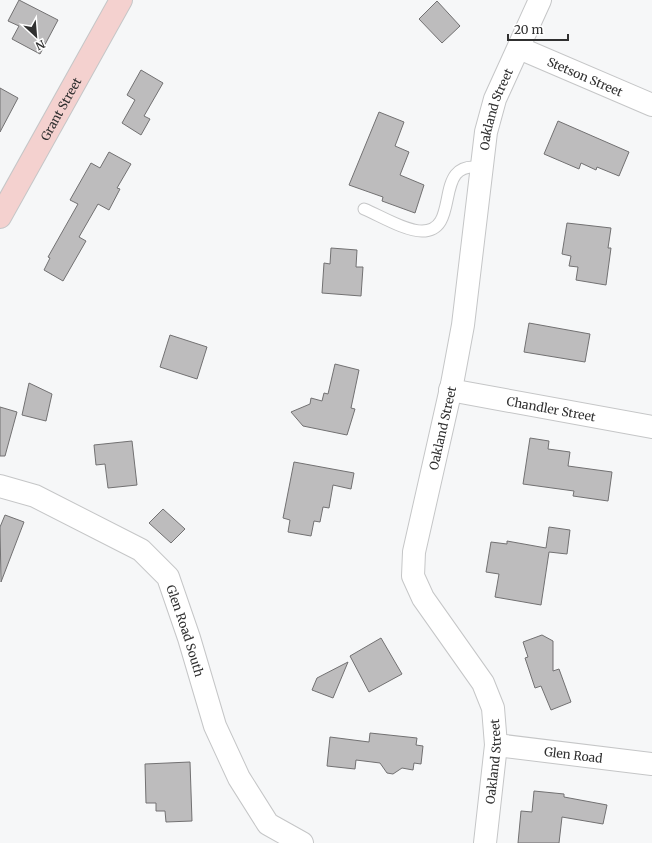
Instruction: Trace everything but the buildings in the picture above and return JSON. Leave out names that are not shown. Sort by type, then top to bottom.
[{"type":"street","name":"Grant Street","points":[[0,217],[121,0]]},
{"type":"street","name":"Oakland Street","points":[[485,843],[496,746],[493,708],[483,683],[423,598],[413,576],[414,552],[463,325],[483,168],[486,132],[495,99],[540,0]]},
{"type":"street","name":"Stetson Street","points":[[519,48],[652,105]]},
{"type":"street","name":"Chandler Street","points":[[450,390],[652,427]]},
{"type":"street","name":"Glen Road South","points":[[0,486],[35,496],[141,550],[168,577],[189,638],[216,726],[239,778],[268,824],[302,843]]},
{"type":"street","name":"Glen Road","points":[[496,746],[652,764]]},
{"type":"lane","points":[[364,209],[420,231],[432,229],[443,217],[449,188],[456,174],[463,167],[471,165],[483,168]]}]
